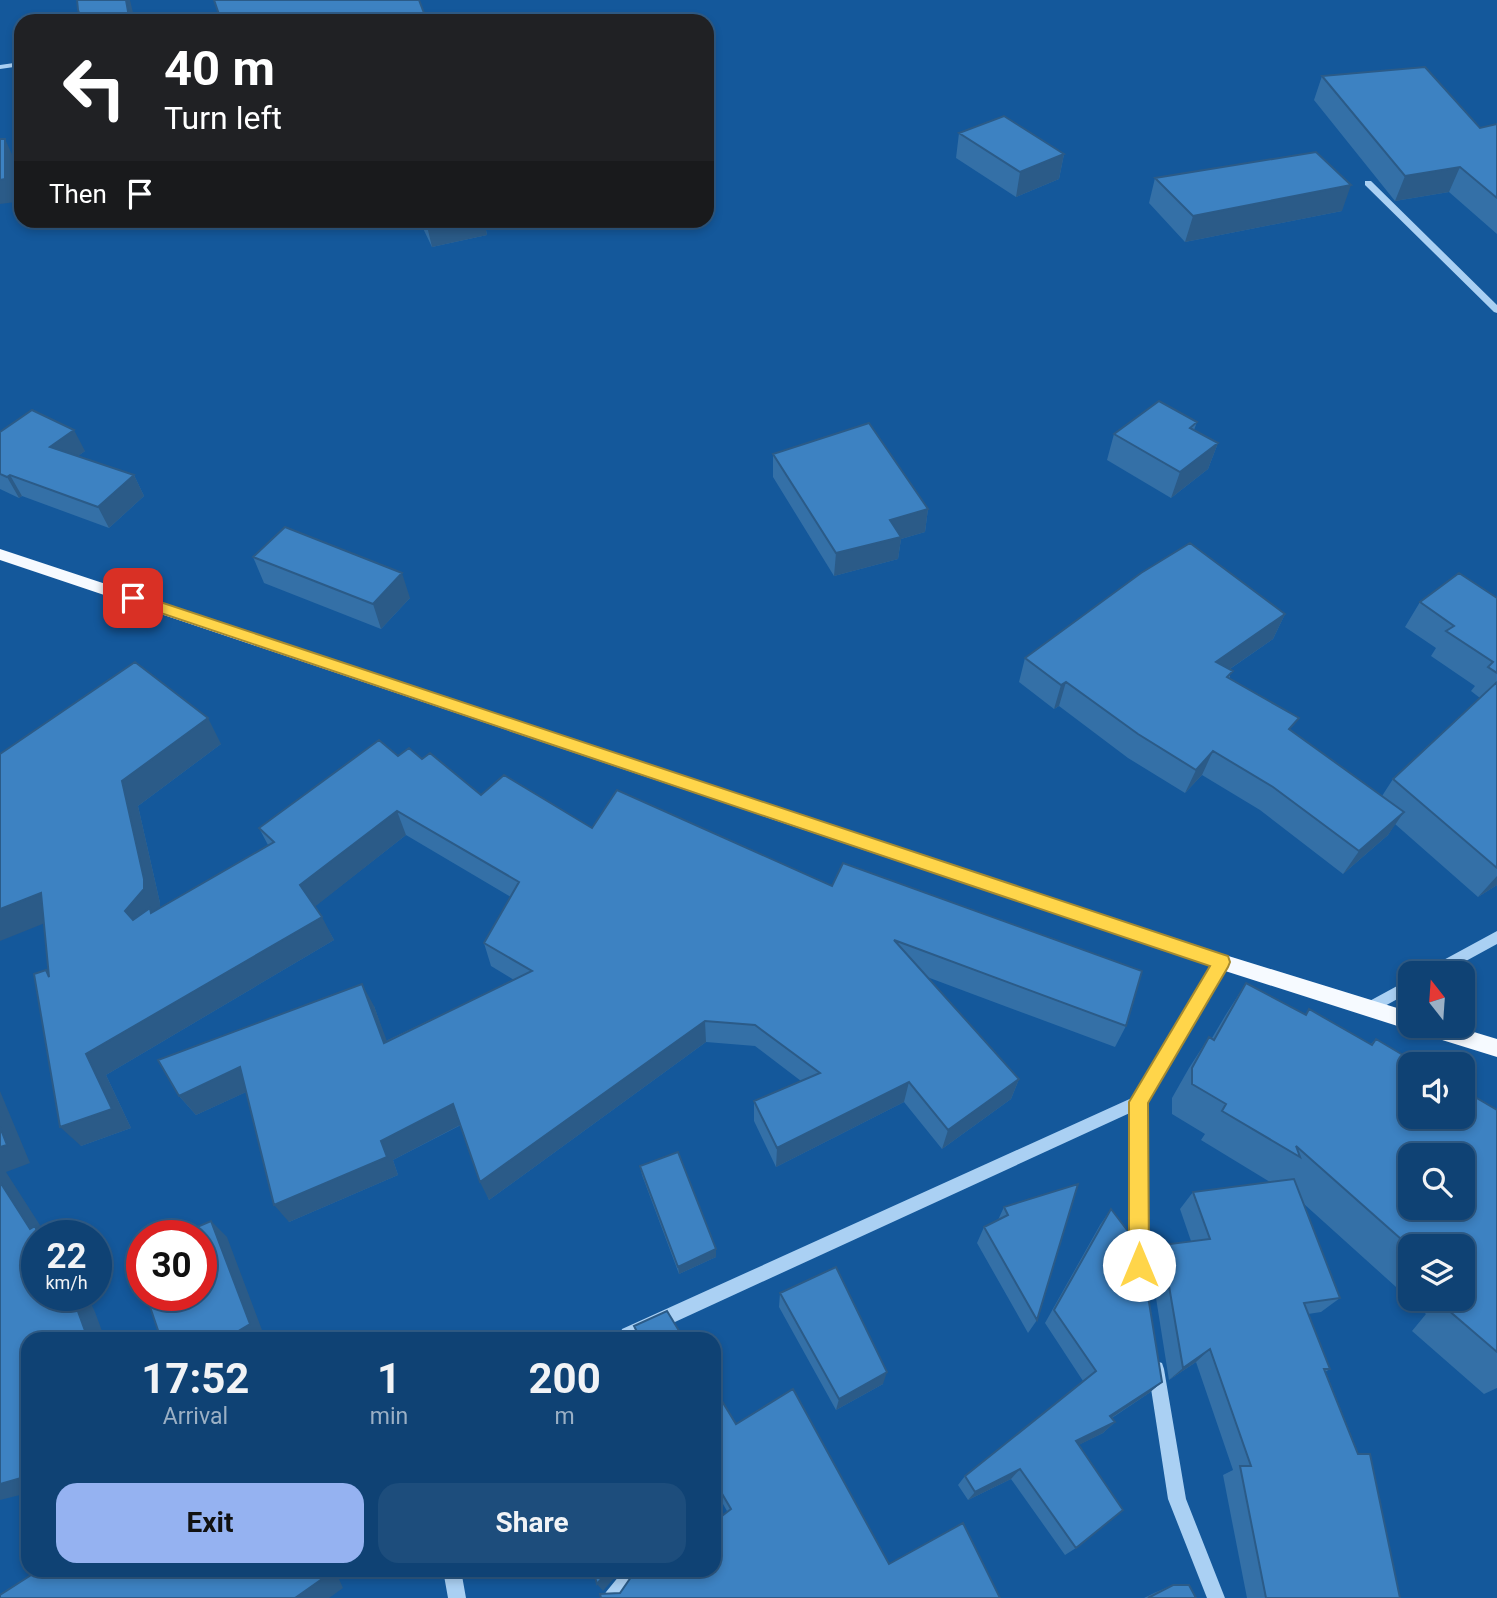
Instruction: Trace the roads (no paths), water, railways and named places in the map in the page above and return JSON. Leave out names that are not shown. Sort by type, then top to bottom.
[{"type":"main road","points":[[0,554],[1222,962],[1398,1017]]},
{"type":"main road","points":[[1465,1038],[1497,1048]]},
{"type":"street","points":[[1368,183],[1497,310]]},
{"type":"street","points":[[1454,961],[1497,937]]},
{"type":"street","points":[[1141,1279],[1139,1102],[1222,962]]},
{"type":"street","points":[[1369,1008],[1398,992]]},
{"type":"street","points":[[635,1332],[1139,1102]]},
{"type":"street","points":[[1152,1348],[1177,1499],[1216,1598]]},
{"type":"street","points":[[453,1577],[457,1598]]},
{"type":"street","points":[[612,1598],[629,1577]]}]
